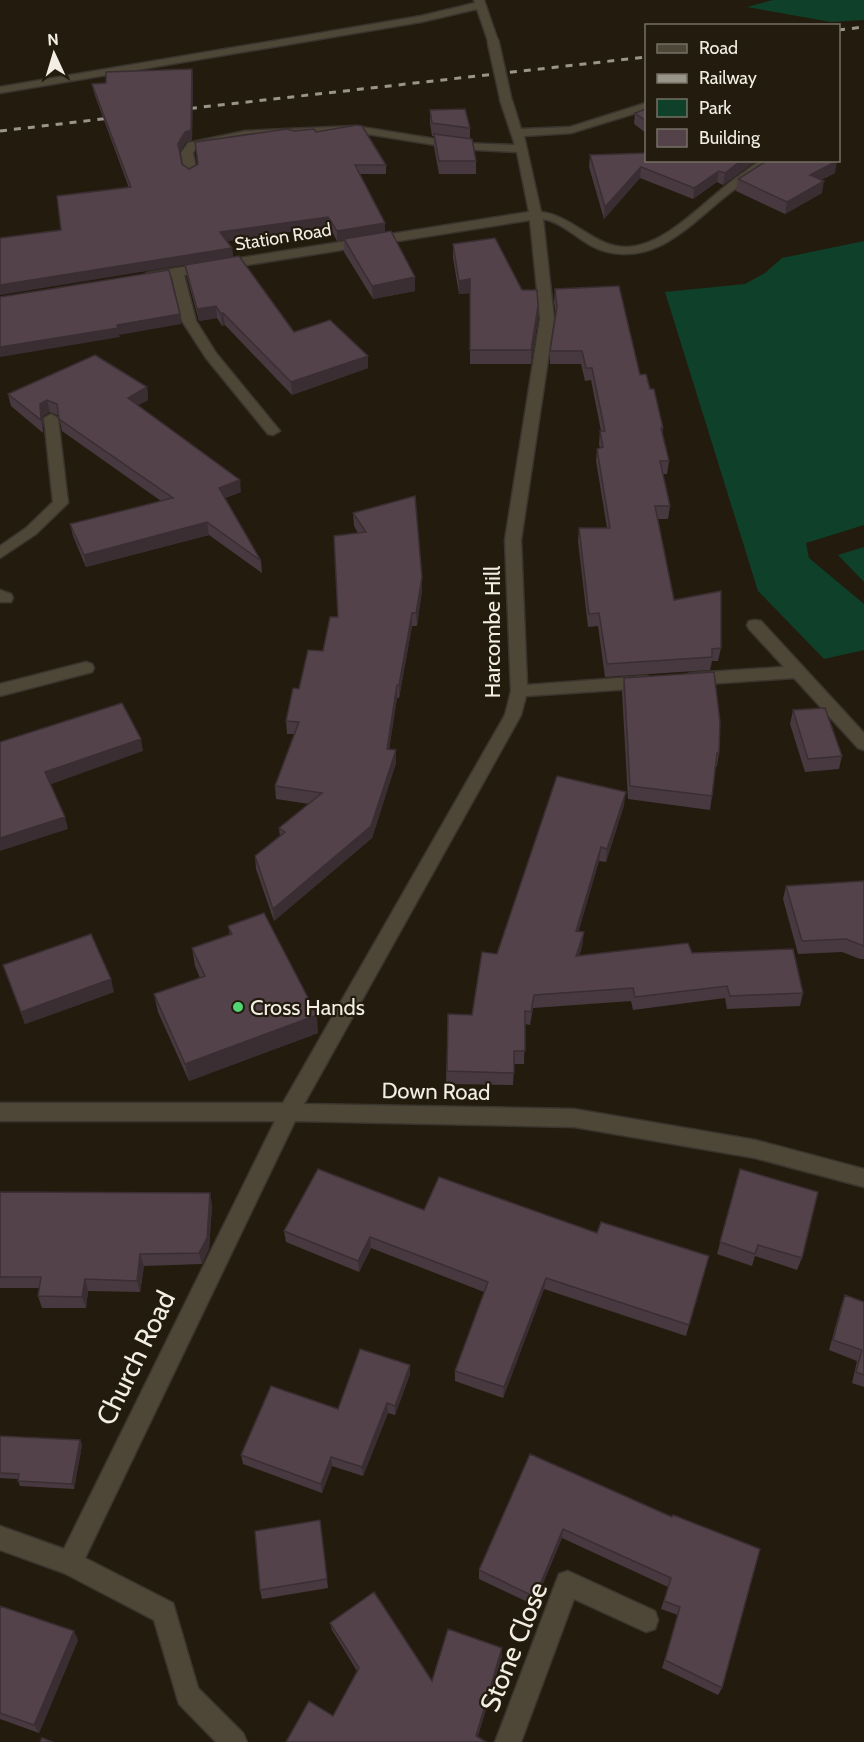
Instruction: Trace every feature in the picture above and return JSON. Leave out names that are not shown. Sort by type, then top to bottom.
[{"type":"street","name":"Harcombe Hill","points":[[290,1112],[513,715],[519,691],[513,540],[547,319],[536,215],[522,149],[506,100],[493,41],[480,2]]},
{"type":"street","points":[[0,90],[410,21],[480,2]]},
{"type":"street","points":[[516,133],[571,130],[645,106]]},
{"type":"street","points":[[191,173],[187,153],[192,145],[245,134],[355,129],[460,146],[522,149]]},
{"type":"street","points":[[536,215],[557,217],[601,246],[623,251],[646,247],[681,231],[724,191],[768,162]]},
{"type":"street","name":"Station Road","points":[[130,280],[536,215]]},
{"type":"street","points":[[177,273],[189,321],[211,355],[273,431]]},
{"type":"street","points":[[0,553],[31,531],[61,503],[51,418]]},
{"type":"street","points":[[754,625],[864,744]]},
{"type":"street","points":[[0,690],[86,668]]},
{"type":"street","points":[[519,691],[798,672]]},
{"type":"street","name":"Down Road","points":[[0,1112],[290,1112],[574,1118],[755,1149],[864,1178]]},
{"type":"street","name":"Church Road","points":[[70,1563],[290,1112]]},
{"type":"street","points":[[0,1538],[70,1563],[164,1612],[188,1695],[234,1742]]},
{"type":"street","name":"Stone Close","points":[[508,1742],[568,1583],[646,1620]]},
{"type":"green space","points":[[773,0],[864,0],[864,20],[831,22],[747,7]]},
{"type":"green space","points":[[864,241],[864,525],[806,543],[809,558],[864,604],[864,650],[824,659],[758,591],[665,292],[745,284],[765,273],[782,258]]},
{"type":"green space","points":[[864,547],[864,582],[838,555]]},
{"type":"building","points":[[192,69],[191,130],[185,132],[178,144],[182,164],[189,169],[198,164],[195,142],[287,129],[294,131],[314,129],[316,132],[362,126],[386,165],[355,165],[385,223],[337,231],[328,217],[220,232],[232,248],[0,285],[0,238],[61,230],[57,196],[131,187],[92,84],[106,83],[106,72]]},
{"type":"building","points":[[465,109],[470,128],[432,123],[430,110]]},
{"type":"building","points":[[645,109],[645,120],[635,113]]},
{"type":"building","points":[[434,134],[472,139],[476,161],[439,161]]},
{"type":"building","points":[[645,153],[645,162],[739,162],[725,173],[719,171],[694,188],[641,167],[605,207],[590,155]]},
{"type":"building","points":[[765,162],[835,162],[810,175],[824,181],[787,202],[738,179]]},
{"type":"building","points":[[391,231],[415,277],[372,286],[344,239]]},
{"type":"building","points":[[495,238],[522,290],[537,290],[538,306],[531,350],[470,350],[470,279],[459,281],[453,244]]},
{"type":"building","points":[[239,256],[294,332],[330,320],[368,356],[291,382],[223,313],[221,314],[216,306],[197,309],[185,265]]},
{"type":"building","points":[[169,270],[180,314],[117,325],[118,328],[0,347],[0,297]]},
{"type":"building","points":[[619,286],[640,375],[646,374],[650,389],[654,389],[669,461],[660,461],[670,506],[655,506],[674,600],[721,591],[721,648],[712,649],[712,657],[607,664],[599,613],[589,614],[579,528],[610,528],[597,449],[603,447],[600,431],[605,431],[592,368],[586,368],[582,351],[550,351],[557,307],[555,289]]},
{"type":"building","points":[[95,355],[147,387],[128,398],[240,480],[219,488],[261,561],[207,522],[84,555],[70,524],[173,498],[59,419],[57,404],[47,400],[40,404],[41,420],[8,394]]},
{"type":"building","points":[[415,496],[422,578],[416,613],[412,613],[399,685],[397,685],[387,749],[396,750],[371,826],[273,909],[255,856],[285,832],[279,828],[322,793],[275,786],[299,722],[286,721],[293,688],[299,689],[308,650],[323,651],[330,617],[338,617],[334,536],[366,532],[353,513]]},
{"type":"building","points":[[714,672],[720,722],[719,753],[717,753],[712,796],[630,786],[624,678]]},
{"type":"building","points":[[122,703],[141,739],[45,772],[65,817],[0,838],[0,742]]},
{"type":"building","points":[[825,708],[842,756],[808,759],[793,710]]},
{"type":"building","points":[[557,776],[626,792],[607,849],[601,847],[576,931],[584,932],[576,956],[688,943],[692,953],[793,949],[803,993],[730,996],[727,986],[635,997],[633,988],[534,995],[531,1012],[525,1011],[525,1051],[514,1051],[514,1073],[447,1071],[448,1014],[472,1015],[482,952],[497,954]]},
{"type":"building","points":[[864,881],[864,946],[846,939],[802,941],[786,886]]},
{"type":"building","points":[[264,913],[317,1015],[185,1064],[154,994],[205,976],[192,948],[232,934],[228,926]]},
{"type":"building","points":[[91,934],[111,979],[21,1012],[3,965]]},
{"type":"building","points":[[318,1169],[424,1210],[439,1177],[597,1233],[601,1222],[709,1256],[689,1325],[546,1278],[504,1387],[455,1371],[488,1282],[370,1237],[358,1261],[284,1231]]},
{"type":"building","points":[[740,1169],[818,1192],[802,1258],[758,1245],[755,1254],[720,1242]]},
{"type":"building","points":[[0,1192],[210,1193],[207,1238],[199,1253],[140,1254],[137,1281],[85,1279],[82,1297],[38,1296],[41,1277],[0,1277]]},
{"type":"building","points":[[845,1295],[864,1302],[864,1375],[856,1372],[862,1350],[833,1340]]},
{"type":"building","points":[[360,1349],[410,1365],[395,1406],[387,1403],[362,1467],[331,1457],[321,1484],[241,1455],[271,1386],[338,1409]]},
{"type":"building","points":[[0,1436],[80,1440],[72,1484],[18,1481],[19,1474],[0,1473]]},
{"type":"building","points":[[530,1454],[672,1517],[673,1515],[760,1549],[722,1688],[665,1660],[680,1607],[664,1601],[671,1578],[563,1529],[535,1597],[479,1570]]},
{"type":"building","points":[[320,1520],[327,1579],[260,1590],[255,1531]]},
{"type":"building","points":[[374,1592],[432,1681],[448,1629],[502,1648],[476,1736],[486,1742],[286,1742],[309,1701],[333,1716],[359,1668],[330,1623]]},
{"type":"building","points":[[0,1606],[74,1631],[34,1725],[0,1713]]},
{"type":"building","points":[[42,1738],[53,1742],[40,1742]]},
{"type":"railway","points":[[840,30],[864,27]]},
{"type":"railway","points":[[176,110],[645,57]]},
{"type":"railway","points":[[0,131],[119,117]]},
{"type":"place","name":"Cross Hands","points":[[238,1007]]}]
